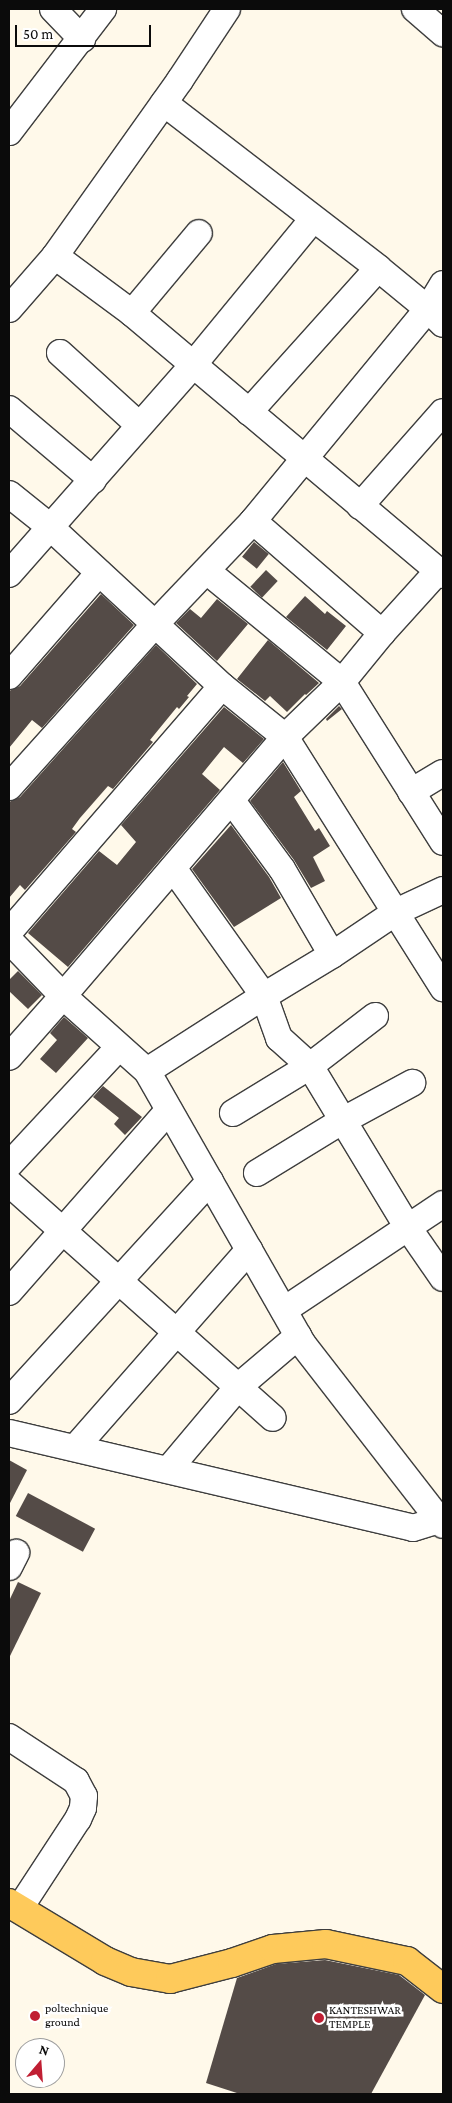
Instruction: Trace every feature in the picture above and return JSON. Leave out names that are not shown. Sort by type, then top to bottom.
[{"type":"main road","points":[[14,1906],[105,1961],[131,1972],[170,1978],[232,1963],[273,1949],[326,1944],[407,1961],[443,1989]]},
{"type":"street","points":[[53,9],[82,39]]},
{"type":"street","points":[[9,132],[82,39],[103,9]]},
{"type":"street","points":[[9,309],[55,256],[164,103],[227,9]]},
{"type":"street","points":[[415,9],[443,33]]},
{"type":"street","points":[[164,103],[378,268],[435,317]]},
{"type":"street","points":[[9,574],[49,526],[93,480],[193,365],[313,219]]},
{"type":"street","points":[[132,313],[198,234]]},
{"type":"street","points":[[9,1057],[232,801],[285,737],[342,682],[439,566],[360,506],[132,313],[55,256]]},
{"type":"street","points":[[249,412],[378,268]]},
{"type":"street","points":[[9,787],[156,623],[208,572],[305,460],[435,317],[443,284]]},
{"type":"street","points":[[60,353],[139,425]]},
{"type":"street","points":[[9,409],[93,480]]},
{"type":"street","points":[[360,506],[443,412]]},
{"type":"street","points":[[9,494],[49,526],[222,686],[285,737],[443,988]]},
{"type":"street","points":[[253,521],[382,633]]},
{"type":"street","points":[[208,572],[342,682],[443,842]]},
{"type":"street","points":[[9,676],[99,573]]},
{"type":"street","points":[[9,932],[222,686]]},
{"type":"street","points":[[411,792],[443,773]]},
{"type":"street","points":[[232,801],[282,869],[332,955]]},
{"type":"street","points":[[173,868],[264,996],[278,1038],[310,1066],[407,1226],[443,1278]]},
{"type":"street","points":[[147,1071],[332,955],[396,912],[443,890]]},
{"type":"street","points":[[9,940],[63,996],[147,1071],[298,1336],[442,1522],[414,1528],[9,1433]]},
{"type":"street","points":[[233,1113],[310,1066],[376,1016]]},
{"type":"street","points":[[9,1165],[119,1046]]},
{"type":"street","points":[[257,1173],[342,1121],[412,1083]]},
{"type":"street","points":[[9,1292],[169,1110]]},
{"type":"street","points":[[9,1401],[120,1282],[210,1181]]},
{"type":"street","points":[[9,1184],[273,1418]]},
{"type":"street","points":[[284,1310],[407,1226],[443,1204]]},
{"type":"street","points":[[75,1448],[249,1250]]},
{"type":"street","points":[[168,1470],[238,1387],[298,1336]]},
{"type":"street","points":[[9,1738],[76,1781],[84,1796],[83,1808],[78,1819],[14,1906]]},
{"type":"building","points":[[254,542],[269,554],[257,569],[242,557]]},
{"type":"building","points":[[266,570],[278,581],[262,598],[250,587]]},
{"type":"building","points":[[101,594],[134,625],[42,728],[32,720],[9,748],[9,691],[20,686]]},
{"type":"building","points":[[305,596],[325,614],[327,611],[346,626],[327,650],[286,617]]},
{"type":"building","points":[[217,599],[248,624],[217,661],[176,623],[190,609],[201,618]]},
{"type":"building","points":[[268,640],[319,683],[287,712],[270,696],[265,701],[237,679]]},
{"type":"building","points":[[156,645],[197,684],[179,709],[177,707],[150,740],[153,742],[113,789],[108,786],[80,818],[72,829],[76,832],[25,890],[20,885],[9,898],[9,802],[20,797]]},
{"type":"building","points":[[339,706],[342,709],[327,721],[326,719]]},
{"type":"building","points":[[224,707],[264,739],[243,763],[224,747],[202,774],[220,790],[68,967],[28,933],[99,851],[117,865],[136,842],[121,825]]},
{"type":"building","points":[[283,762],[301,791],[294,797],[315,831],[319,828],[330,846],[313,857],[325,881],[311,888],[294,860],[250,801]]},
{"type":"building","points":[[231,825],[269,877],[281,898],[234,927],[192,869]]},
{"type":"building","points":[[18,971],[42,995],[28,1009],[9,991],[9,980]]},
{"type":"building","points":[[64,1017],[88,1038],[56,1073],[40,1059],[57,1040],[50,1033]]},
{"type":"building","points":[[103,1086],[142,1117],[125,1135],[114,1124],[119,1118],[93,1097]]},
{"type":"building","points":[[9,1460],[27,1470],[9,1505]]},
{"type":"building","points":[[28,1493],[95,1529],[83,1552],[16,1516]]},
{"type":"building","points":[[18,1582],[41,1593],[9,1658],[9,1601]]},
{"type":"building","name":"KANTESHWAR TEMPLE","points":[[325,1960],[399,1975],[425,1995],[371,2094],[240,2094],[206,2083],[237,1978],[276,1964]]},
{"type":"place","name":"poltechnique ground","points":[[35,2016]]},
{"type":"place","name":"KANTESHWAR TEMPLE","points":[[319,2018]]}]
